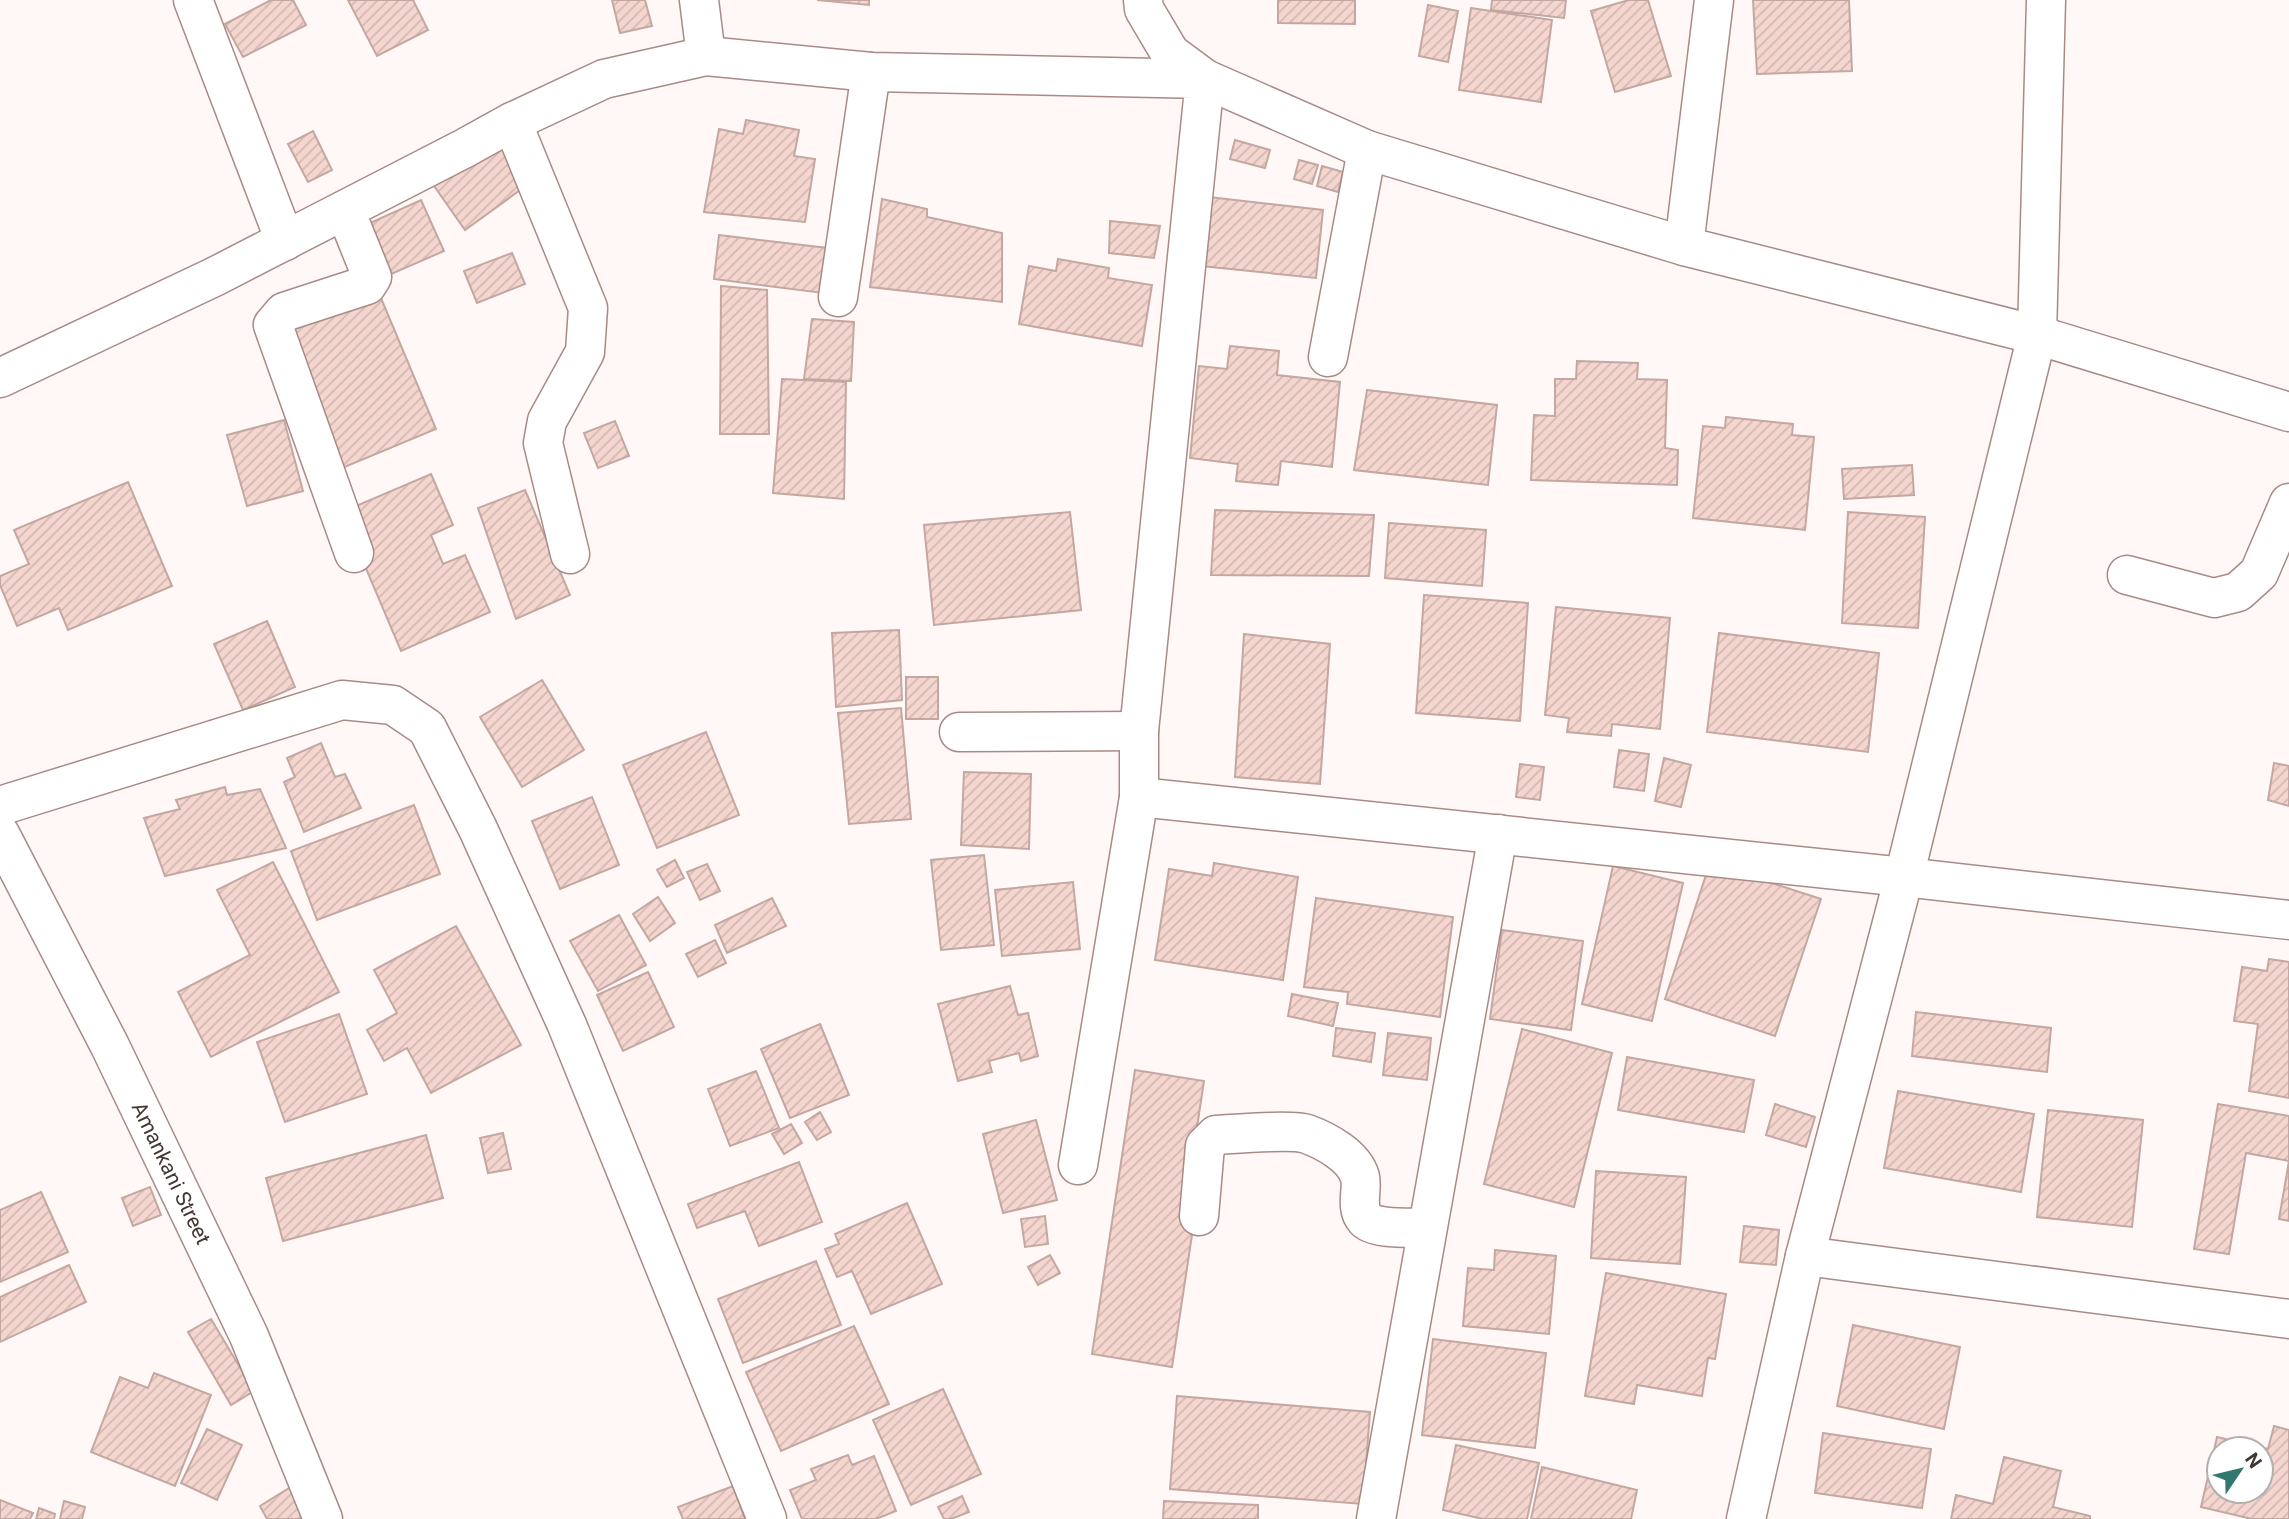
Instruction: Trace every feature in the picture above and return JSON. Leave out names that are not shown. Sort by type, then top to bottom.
[{"type":"street","points":[[193,0],[285,241]]},
{"type":"street","points":[[699,0],[706,55]]},
{"type":"street","points":[[1684,246],[1714,0]]},
{"type":"street","points":[[1746,1519],[1805,1256],[1904,877],[2037,335],[2046,0]]},
{"type":"street","points":[[1144,4],[1170,52],[1205,79],[1367,149],[1684,246],[2037,335],[2289,412]]},
{"type":"street","points":[[0,378],[285,241],[512,122],[604,79],[706,55],[871,72],[1205,79]]},
{"type":"street","points":[[838,297],[871,72]]},
{"type":"street","points":[[1078,1165],[1139,797],[1139,731],[1205,79]]},
{"type":"street","points":[[512,122],[588,308],[585,352],[547,421],[543,443],[570,554]]},
{"type":"street","points":[[1328,357],[1367,149]]},
{"type":"street","points":[[345,210],[372,277],[367,285],[284,312],[273,326],[354,553]]},
{"type":"street","points":[[2127,575],[2214,598],[2238,592],[2259,573],[2289,503]]},
{"type":"street","points":[[0,806],[342,700],[393,705],[427,728],[478,829],[567,1025],[767,1519]]},
{"type":"street","points":[[959,732],[1139,731]]},
{"type":"street","points":[[1139,797],[2289,920]]},
{"type":"street","name":"Amankani Street","points":[[0,834],[110,1046],[249,1336],[323,1519]]},
{"type":"street","points":[[1376,1519],[1498,834]]},
{"type":"street","points":[[1199,1216],[1205,1146],[1216,1135],[1305,1133],[1343,1154],[1353,1164],[1360,1178],[1360,1209],[1365,1219],[1374,1225],[1427,1228]]},
{"type":"street","points":[[1805,1256],[2289,1319]]},
{"type":"building","points":[[271,0],[293,0],[306,25],[243,57],[225,24]]},
{"type":"building","points":[[348,0],[413,0],[428,30],[377,56]]},
{"type":"building","points":[[612,0],[645,0],[652,26],[620,33]]},
{"type":"building","points":[[817,0],[869,0],[869,5]]},
{"type":"building","points":[[1278,0],[1355,0],[1355,24],[1278,23]]},
{"type":"building","points":[[1492,0],[1566,0],[1564,18],[1491,10]]},
{"type":"building","points":[[1629,0],[1648,0],[1671,76],[1615,92],[1591,11]]},
{"type":"building","points":[[1753,0],[1849,0],[1852,71],[1757,74]]},
{"type":"building","points":[[1428,5],[1458,11],[1448,62],[1419,56]]},
{"type":"building","points":[[1471,8],[1552,20],[1541,102],[1459,90]]},
{"type":"building","points":[[746,120],[799,130],[794,156],[815,159],[805,222],[704,212],[719,129],[743,134]]},
{"type":"building","points":[[313,131],[332,170],[308,182],[288,144]]},
{"type":"building","points":[[501,134],[534,180],[465,230],[432,183]]},
{"type":"building","points":[[1235,140],[1270,150],[1265,168],[1230,159]]},
{"type":"building","points":[[1299,160],[1318,165],[1312,184],[1294,179]]},
{"type":"building","points":[[1322,166],[1343,172],[1338,192],[1317,186]]},
{"type":"building","points":[[1209,197],[1323,210],[1316,278],[1202,266]]},
{"type":"building","points":[[882,199],[927,209],[927,217],[1002,233],[1002,302],[870,287]]},
{"type":"building","points":[[421,200],[444,251],[382,278],[359,228]]},
{"type":"building","points":[[1110,221],[1160,226],[1154,258],[1109,253]]},
{"type":"building","points":[[719,235],[836,249],[831,294],[714,279]]},
{"type":"building","points":[[512,253],[525,284],[477,303],[464,271]]},
{"type":"building","points":[[1058,259],[1109,268],[1108,278],[1152,285],[1142,346],[1019,324],[1029,266],[1056,271]]},
{"type":"building","points":[[721,286],[767,290],[769,434],[720,434]]},
{"type":"building","points":[[378,291],[436,429],[335,471],[287,330]]},
{"type":"building","points":[[812,319],[854,322],[851,381],[804,379]]},
{"type":"building","points":[[1230,346],[1279,351],[1277,375],[1340,382],[1332,467],[1281,461],[1278,485],[1236,481],[1238,464],[1190,458],[1199,366],[1227,369]]},
{"type":"building","points":[[1577,361],[1638,363],[1637,379],[1667,380],[1665,448],[1678,450],[1677,485],[1531,480],[1534,415],[1555,416],[1555,379],[1576,379]]},
{"type":"building","points":[[782,379],[846,382],[844,499],[773,493]]},
{"type":"building","points":[[1367,390],[1497,405],[1488,485],[1354,470]]},
{"type":"building","points":[[1726,417],[1793,424],[1792,435],[1814,437],[1805,530],[1693,518],[1703,426],[1725,428]]},
{"type":"building","points":[[284,420],[303,491],[247,506],[227,435]]},
{"type":"building","points":[[615,421],[629,456],[598,468],[584,433]]},
{"type":"building","points":[[1912,465],[1914,495],[1844,499],[1842,469]]},
{"type":"building","points":[[431,474],[453,525],[431,535],[443,564],[465,555],[490,612],[401,651],[342,512]]},
{"type":"building","points":[[128,482],[172,586],[68,630],[59,608],[17,626],[0,585],[0,576],[29,564],[14,530]]},
{"type":"building","points":[[525,490],[570,595],[516,619],[478,508]]},
{"type":"building","points":[[1215,510],[1374,515],[1369,576],[1211,575]]},
{"type":"building","points":[[1070,512],[1081,610],[934,625],[924,525]]},
{"type":"building","points":[[1848,512],[1925,517],[1918,628],[1842,623]]},
{"type":"building","points":[[1389,523],[1486,530],[1482,586],[1385,578]]},
{"type":"building","points":[[1424,595],[1528,603],[1520,721],[1416,713]]},
{"type":"building","points":[[1556,607],[1670,618],[1660,729],[1612,724],[1611,736],[1567,732],[1569,718],[1545,715]]},
{"type":"building","points":[[267,621],[295,687],[243,710],[214,644]]},
{"type":"building","points":[[899,630],[902,700],[836,707],[832,633]]},
{"type":"building","points":[[1719,633],[1879,653],[1868,752],[1707,732]]},
{"type":"building","points":[[1244,634],[1330,644],[1320,784],[1235,777]]},
{"type":"building","points":[[906,677],[938,677],[938,719],[906,719]]},
{"type":"building","points":[[542,680],[584,750],[522,787],[480,717]]},
{"type":"building","points":[[901,708],[911,819],[849,824],[838,713]]},
{"type":"building","points":[[706,732],[739,815],[657,848],[623,765]]},
{"type":"building","points":[[321,743],[335,777],[345,774],[361,808],[304,832],[284,782],[295,777],[287,758]]},
{"type":"building","points":[[1619,750],[1649,754],[1644,791],[1614,787]]},
{"type":"building","points":[[1664,758],[1691,765],[1681,807],[1655,801]]},
{"type":"building","points":[[2274,763],[2289,766],[2289,806],[2268,800]]},
{"type":"building","points":[[1520,764],[1544,767],[1540,800],[1516,797]]},
{"type":"building","points":[[964,772],[1031,774],[1029,849],[961,845]]},
{"type":"building","points":[[225,787],[227,795],[260,789],[286,848],[165,876],[144,818],[180,809],[176,800]]},
{"type":"building","points":[[592,797],[619,865],[560,889],[532,821]]},
{"type":"building","points":[[414,805],[440,874],[317,920],[291,851]]},
{"type":"building","points":[[984,855],[994,945],[941,950],[931,860]]},
{"type":"building","points":[[675,860],[684,878],[667,887],[657,870]]},
{"type":"building","points":[[273,862],[339,992],[211,1057],[178,992],[250,955],[217,890]]},
{"type":"building","points":[[1214,863],[1298,877],[1283,980],[1155,960],[1169,869],[1212,876]]},
{"type":"building","points":[[1710,863],[1821,899],[1775,1036],[1665,999]]},
{"type":"building","points":[[707,864],[720,891],[700,900],[687,872]]},
{"type":"building","points":[[1613,866],[1683,883],[1652,1021],[1582,1004]]},
{"type":"building","points":[[1073,882],[1080,949],[1002,956],[995,890]]},
{"type":"building","points":[[658,897],[675,923],[650,941],[633,914]]},
{"type":"building","points":[[772,898],[786,926],[727,953],[715,925]]},
{"type":"building","points":[[1316,898],[1453,917],[1440,1017],[1347,1004],[1348,992],[1304,987]]},
{"type":"building","points":[[619,915],[646,965],[598,991],[570,941]]},
{"type":"building","points":[[456,926],[521,1045],[431,1093],[407,1048],[384,1061],[367,1030],[397,1013],[374,970]]},
{"type":"building","points":[[1502,930],[1583,941],[1571,1030],[1490,1019]]},
{"type":"building","points":[[715,940],[726,963],[698,977],[686,954]]},
{"type":"building","points":[[2269,959],[2289,962],[2289,1098],[2249,1091],[2258,1024],[2234,1021],[2242,967],[2267,971]]},
{"type":"building","points":[[648,972],[674,1027],[623,1051],[597,995]]},
{"type":"building","points":[[1010,986],[1018,1015],[1028,1013],[1038,1056],[1021,1061],[1019,1053],[989,1061],[992,1072],[958,1081],[938,1004]]},
{"type":"building","points":[[1292,994],[1338,1003],[1333,1026],[1288,1016]]},
{"type":"building","points":[[1916,1012],[2051,1028],[2047,1072],[1912,1056]]},
{"type":"building","points":[[339,1014],[367,1094],[285,1122],[257,1042]]},
{"type":"building","points":[[820,1024],[849,1095],[790,1118],[761,1049]]},
{"type":"building","points":[[1336,1028],[1375,1033],[1371,1062],[1333,1056]]},
{"type":"building","points":[[1522,1029],[1612,1053],[1574,1207],[1484,1184]]},
{"type":"building","points":[[1388,1033],[1431,1038],[1427,1080],[1383,1075]]},
{"type":"building","points":[[1627,1057],[1754,1080],[1744,1132],[1618,1110]]},
{"type":"building","points":[[1135,1070],[1204,1081],[1186,1200],[1197,1202],[1172,1367],[1092,1354]]},
{"type":"building","points":[[756,1071],[779,1128],[730,1146],[708,1089]]},
{"type":"building","points":[[1898,1091],[2034,1114],[2021,1192],[1884,1168]]},
{"type":"building","points":[[1775,1104],[1815,1117],[1806,1147],[1766,1135]]},
{"type":"building","points":[[2218,1104],[2289,1116],[2289,1161],[2246,1153],[2229,1254],[2194,1249]]},
{"type":"building","points":[[2048,1110],[2143,1120],[2132,1227],[2037,1217]]},
{"type":"building","points":[[820,1112],[831,1132],[817,1140],[805,1122]]},
{"type":"building","points":[[1036,1120],[1057,1200],[1003,1213],[983,1134]]},
{"type":"building","points":[[791,1124],[802,1143],[784,1154],[772,1134]]},
{"type":"building","points":[[503,1133],[511,1169],[488,1173],[480,1138]]},
{"type":"building","points":[[426,1135],[443,1198],[283,1241],[266,1178]]},
{"type":"building","points":[[2289,1161],[2289,1221],[2279,1219]]},
{"type":"building","points":[[799,1162],[822,1222],[759,1246],[745,1211],[697,1228],[688,1204]]},
{"type":"building","points":[[1596,1171],[1686,1177],[1680,1264],[1591,1258]]},
{"type":"building","points":[[150,1187],[161,1215],[133,1226],[122,1198]]},
{"type":"building","points":[[41,1192],[68,1252],[0,1282],[0,1210]]},
{"type":"building","points":[[907,1203],[942,1284],[871,1314],[852,1271],[837,1277],[825,1249],[839,1244],[835,1234]]},
{"type":"building","points":[[1045,1216],[1048,1244],[1025,1247],[1021,1219]]},
{"type":"building","points":[[1744,1226],[1779,1230],[1776,1265],[1740,1262]]},
{"type":"building","points":[[1495,1250],[1556,1256],[1549,1334],[1463,1326],[1468,1268],[1494,1270]]},
{"type":"building","points":[[1050,1255],[1060,1273],[1038,1285],[1028,1267]]},
{"type":"building","points":[[816,1261],[841,1325],[743,1363],[718,1299]]},
{"type":"building","points":[[69,1265],[86,1302],[0,1342],[0,1297]]},
{"type":"building","points":[[1606,1273],[1726,1294],[1715,1359],[1708,1358],[1702,1396],[1637,1385],[1634,1404],[1585,1396]]},
{"type":"building","points":[[211,1319],[254,1391],[231,1405],[188,1332]]},
{"type":"building","points":[[1853,1325],[1960,1347],[1944,1429],[1837,1406]]},
{"type":"building","points":[[854,1326],[889,1404],[781,1451],[746,1372]]},
{"type":"building","points":[[1433,1339],[1546,1353],[1535,1448],[1422,1435]]},
{"type":"building","points":[[154,1373],[211,1395],[175,1486],[91,1452],[120,1377],[148,1388]]},
{"type":"building","points":[[943,1389],[981,1474],[911,1505],[873,1420]]},
{"type":"building","points":[[1177,1396],[1370,1412],[1363,1504],[1170,1489]]},
{"type":"building","points":[[2274,1426],[2289,1430],[2289,1519],[2252,1519],[2201,1507],[2205,1490],[2205,1505],[2275,1505],[2275,1435],[2272,1435]]},
{"type":"building","points":[[207,1429],[242,1445],[217,1500],[181,1483]]},
{"type":"building","points":[[1823,1433],[1931,1449],[1922,1508],[1815,1493]]},
{"type":"building","points":[[1456,1445],[1539,1463],[1527,1519],[1483,1519],[1443,1510]]},
{"type":"building","points":[[848,1455],[852,1465],[874,1456],[896,1511],[876,1519],[802,1519],[790,1490],[816,1480],[811,1469]]},
{"type":"building","points":[[2004,1457],[2061,1471],[2053,1507],[2090,1516],[2090,1519],[1951,1519],[1956,1495],[1993,1504]]},
{"type":"building","points":[[1542,1467],[1637,1490],[1631,1519],[1531,1519]]},
{"type":"building","points":[[294,1485],[313,1519],[267,1519],[260,1506]]},
{"type":"building","points":[[733,1486],[745,1519],[683,1519],[678,1507]]},
{"type":"building","points":[[962,1496],[969,1512],[944,1519],[938,1507]]},
{"type":"building","points":[[0,1500],[33,1513],[30,1519],[0,1519]]},
{"type":"building","points":[[64,1501],[85,1507],[82,1519],[60,1519]]},
{"type":"building","points":[[1164,1501],[1258,1505],[1258,1519],[1163,1519]]},
{"type":"building","points":[[39,1508],[55,1514],[54,1519],[36,1519]]}]
